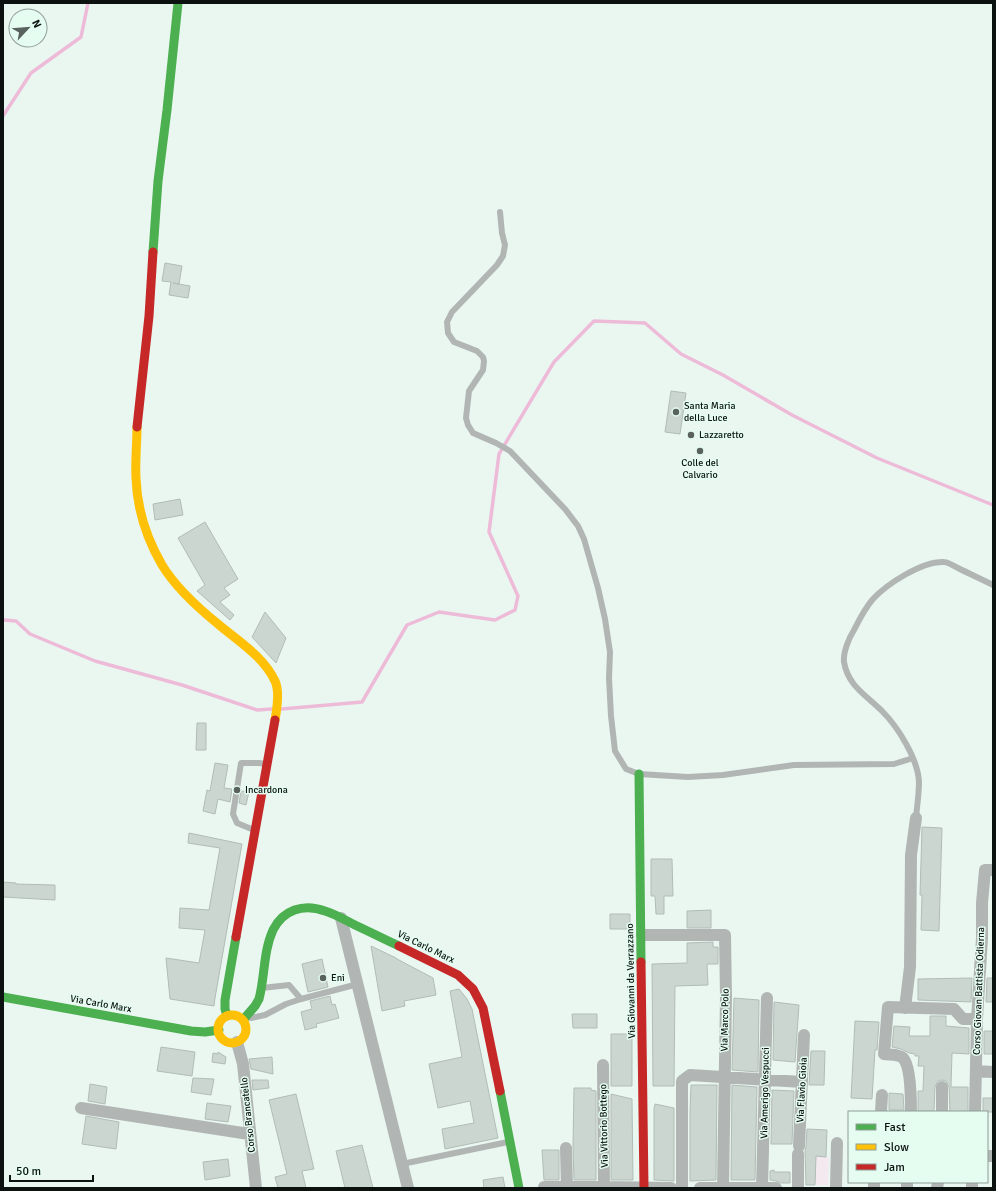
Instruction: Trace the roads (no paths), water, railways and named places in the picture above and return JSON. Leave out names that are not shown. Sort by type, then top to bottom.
[{"type":"street","points":[[178,3],[158,182],[149,316],[137,426],[136,479],[140,510],[148,536],[162,565],[181,590],[218,624],[247,646],[267,668],[276,682],[278,698],[276,717],[225,1000],[225,1009],[228,1016]]},
{"type":"street","name":"Via Giovanni da Verrazzano","points":[[639,774],[644,1187]]},
{"type":"street","points":[[904,1008],[910,967],[911,855],[916,818]]},
{"type":"street","name":"Corso Giovan Battista Odierna","points":[[975,1111],[978,1019],[987,938],[989,870]]},
{"type":"street","name":"Via Carlo Marx","points":[[243,1020],[257,1003],[273,929],[280,918],[290,911],[302,908],[318,908],[458,975],[471,985],[478,995],[483,1008],[519,1188]]},
{"type":"street","points":[[341,918],[408,1188]]},
{"type":"street","name":"Via Marco Polo","points":[[642,935],[725,935],[726,998],[722,1188]]},
{"type":"street","name":"Via Carlo Marx","points":[[3,997],[191,1031],[205,1032],[219,1030]]},
{"type":"street","name":"Via Amerigo Vespucci","points":[[762,1188],[767,998]]},
{"type":"street","points":[[911,1111],[911,1094],[906,1063],[902,1057],[884,1054],[888,1007],[954,1009],[963,1019],[978,1019]]},
{"type":"street","points":[[228,1016],[236,1016],[243,1020],[246,1027],[245,1034],[240,1040],[233,1043],[225,1041],[219,1030],[221,1022],[228,1016]]},
{"type":"street","name":"Via Flavio Gioia","points":[[798,1188],[804,1035]]},
{"type":"street","name":"Corso Brancatello","points":[[237,1042],[243,1064],[249,1134],[256,1188]]},
{"type":"street","name":"Via Vittorio Bottego","points":[[603,1065],[604,1187]]},
{"type":"street","points":[[976,1071],[993,1072]]},
{"type":"street","points":[[682,1188],[682,1081],[690,1075],[802,1082]]},
{"type":"street","points":[[942,1088],[942,1111]]},
{"type":"street","points":[[881,1111],[882,1095]]},
{"type":"street","points":[[81,1108],[249,1134]]},
{"type":"street","points":[[836,1188],[837,1143]]},
{"type":"street","points":[[566,1148],[567,1187]]},
{"type":"street","points":[[544,1187],[671,1188]]},
{"type":"street","points":[[700,1188],[776,1188]]},
{"type":"lane","points":[[500,212],[505,245],[503,256],[497,265],[452,312],[449,316],[447,328],[448,333],[454,342],[477,351],[483,357],[483,370],[469,391],[466,418],[468,426],[473,433],[510,451],[565,509],[578,526],[584,540],[598,588],[605,619],[610,652],[609,693],[615,751],[626,769],[639,774],[688,777],[723,775],[794,764],[894,764],[913,758]]},
{"type":"lane","points":[[916,818],[919,781],[913,758],[902,736],[883,712],[854,686],[848,674],[844,660],[848,641],[860,618],[873,599],[895,581],[914,569],[934,563],[945,562],[993,586]]},
{"type":"lane","points":[[256,830],[237,824],[233,814],[241,763],[259,763],[267,765]]},
{"type":"lane","points":[[243,1020],[265,1015],[301,998],[358,984]]},
{"type":"lane","points":[[261,988],[289,985],[301,998]]},
{"type":"lane","points":[[402,1164],[510,1142]]},
{"type":"waterway","points":[[3,116],[31,73],[81,37],[88,3]]},
{"type":"waterway","points":[[282,709],[362,702],[407,625],[439,612],[495,620],[515,610],[518,596],[489,532],[499,454],[554,362],[594,321],[645,323],[681,354],[723,375],[792,415],[877,458],[993,505]]},
{"type":"waterway","points":[[3,620],[16,621],[30,634],[95,661],[182,685],[257,710],[272,709]]},
{"type":"place","name":"Santa Maria della Luce","points":[[676,412]]},
{"type":"place","name":"Lazzaretto","points":[[691,435]]},
{"type":"place","name":"Colle del Calvario","points":[[700,451]]},
{"type":"place","name":"Incardona","points":[[237,790]]},
{"type":"place","name":"Eni","points":[[323,978]]}]
